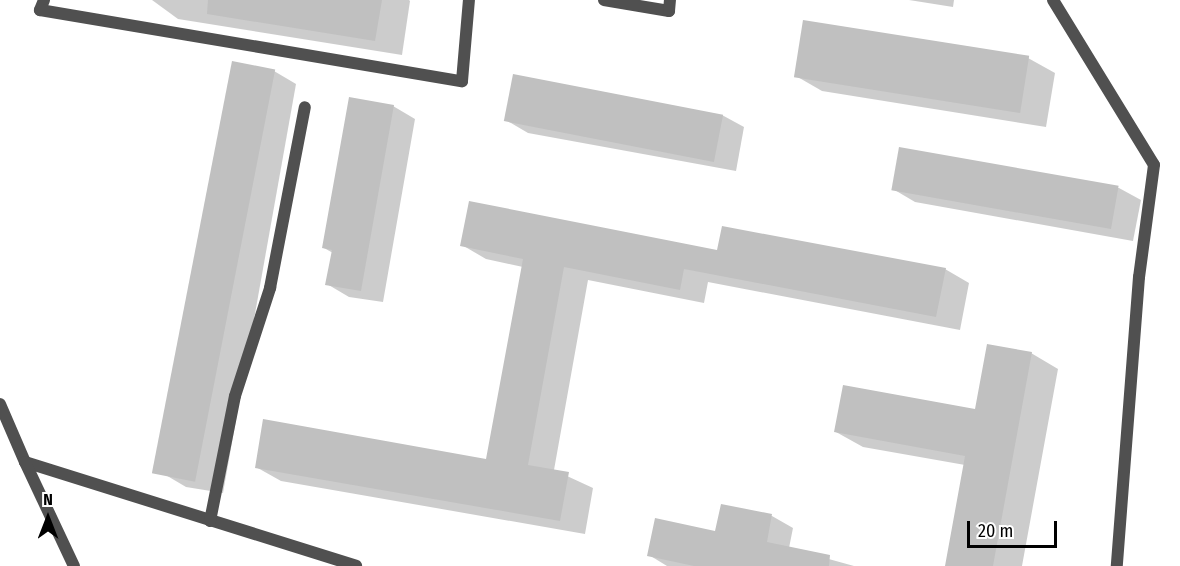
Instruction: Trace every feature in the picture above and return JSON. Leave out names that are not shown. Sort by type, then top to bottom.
[{"type":"street","points":[[44,0],[40,10],[462,81],[469,0]]},
{"type":"street","points":[[604,0],[669,11],[670,0]]},
{"type":"street","points":[[1053,0],[1154,165],[1138,288],[1118,566]]},
{"type":"street","points":[[210,521],[235,396],[270,288],[305,107]]},
{"type":"street","points":[[0,404],[74,566]]},
{"type":"street","points":[[25,462],[356,566]]},
{"type":"building","points":[[208,0],[382,0],[375,41],[207,14]]},
{"type":"building","points":[[803,20],[1029,56],[1020,113],[794,77]]},
{"type":"building","points":[[232,61],[275,69],[195,482],[152,473]]},
{"type":"building","points":[[513,74],[723,115],[714,162],[504,121]]},
{"type":"building","points":[[349,97],[394,105],[361,291],[325,285],[332,250],[322,248]]},
{"type":"building","points":[[899,147],[1119,186],[1111,229],[891,190]]},
{"type":"building","points":[[469,201],[717,250],[722,226],[946,268],[936,317],[684,269],[680,290],[564,267],[528,465],[569,472],[560,521],[255,468],[263,419],[486,459],[523,259],[460,246]]},
{"type":"building","points":[[987,344],[1032,352],[993,566],[945,566],[965,456],[834,432],[843,385],[975,409]]},
{"type":"building","points":[[721,504],[772,514],[767,542],[830,555],[829,566],[694,566],[647,556],[655,518],[715,531]]}]
